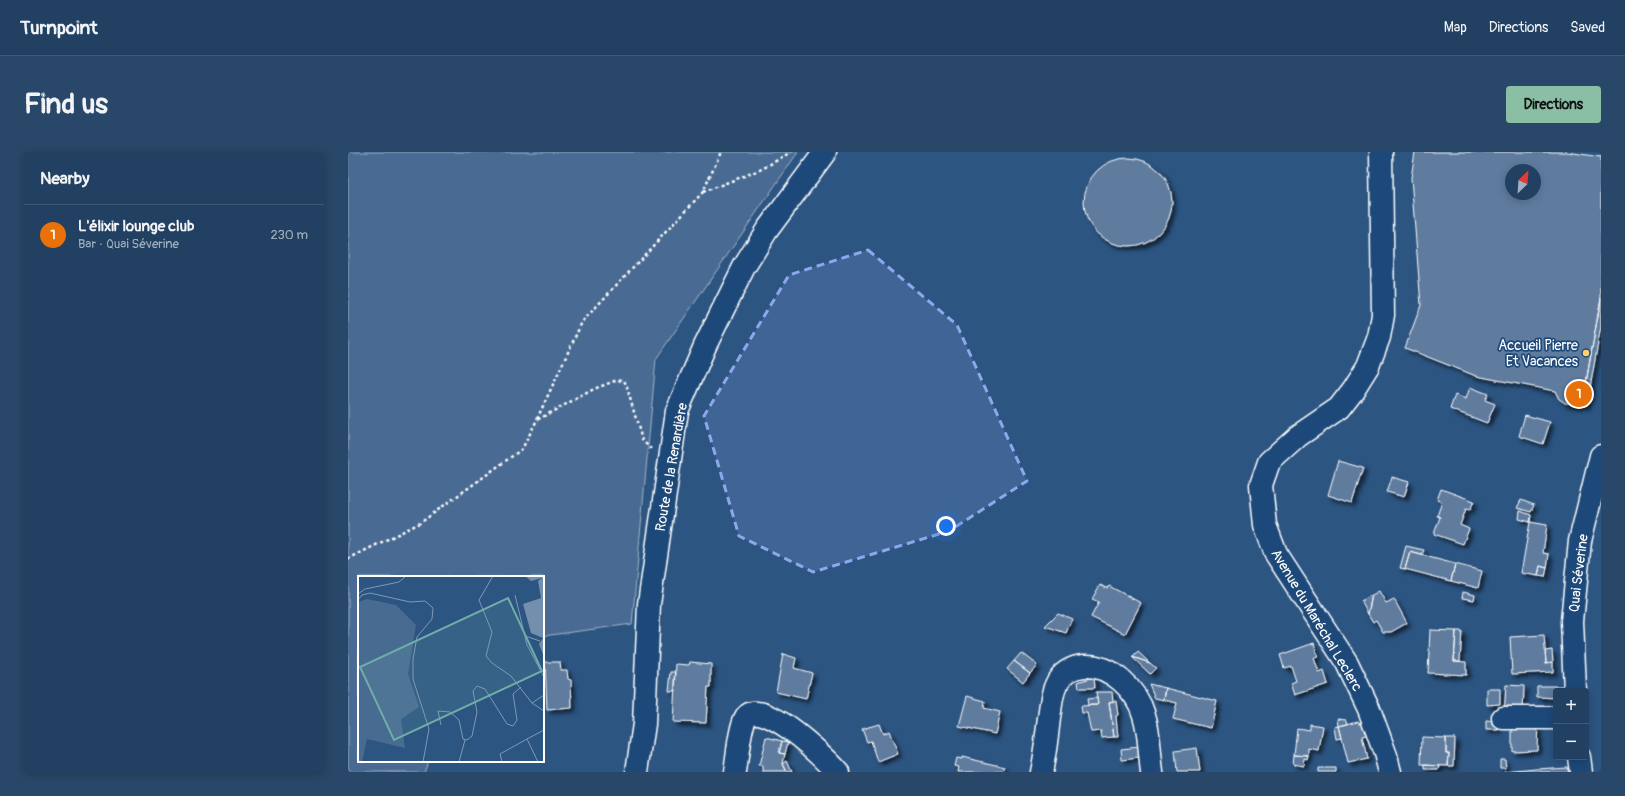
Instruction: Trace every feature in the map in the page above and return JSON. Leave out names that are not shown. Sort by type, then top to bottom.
[{"type":"street","name":"Route de la Renardière","points":[[637,772],[643,739],[649,604],[677,411],[682,397],[744,267],[767,230],[825,152]]},
{"type":"street","name":"Avenue du Maréchal Leclerc","points":[[1381,152],[1383,315],[1376,344],[1368,366],[1353,390],[1339,408],[1298,436],[1269,462],[1260,485],[1264,525],[1276,554],[1347,663],[1369,709],[1385,753],[1390,772]]},
{"type":"street","name":"Quai Séverine","points":[[1575,688],[1572,621],[1580,541],[1601,456]]},
{"type":"street","points":[[1041,772],[1055,686],[1067,671],[1078,666],[1089,666],[1101,668],[1113,674],[1134,694],[1144,714],[1152,772]]},
{"type":"street","points":[[735,772],[743,722],[750,714],[755,712],[770,717],[804,740],[829,761],[838,772]]},
{"type":"street","points":[[1503,718],[1553,718]]},
{"type":"street","points":[[1579,760],[1581,772]]},
{"type":"path","points":[[348,559],[420,523],[522,448],[537,420],[582,322],[703,192],[721,152]]},
{"type":"path","points":[[703,192],[762,169],[791,152]]},
{"type":"path","points":[[537,420],[594,389],[617,380],[624,381],[642,440],[669,468]]},
{"type":"highlighted area","points":[[868,250],[957,325],[1027,481],[949,531],[813,572],[739,536],[704,416],[789,275]]},
{"type":"shaded area","points":[[348,152],[798,152],[656,359],[632,624],[544,636],[544,576],[358,576],[358,762],[428,762],[424,772],[348,772]]},
{"type":"building","points":[[1415,152],[1567,152],[1600,157],[1601,155],[1601,298],[1582,405],[1565,403],[1559,399],[1555,391],[1476,376],[1405,348],[1421,305],[1411,178]]},
{"type":"building","points":[[1128,158],[1145,162],[1159,171],[1168,185],[1172,202],[1168,219],[1159,233],[1145,242],[1128,246],[1111,242],[1097,233],[1088,219],[1084,202],[1088,185],[1097,171],[1111,162]]},
{"type":"building","points":[[1601,298],[1601,326],[1587,405],[1582,405]]},
{"type":"building","points":[[1470,387],[1488,394],[1485,400],[1495,404],[1487,423],[1450,409],[1455,395],[1466,399]]},
{"type":"building","points":[[1525,415],[1550,422],[1543,444],[1519,436]]},
{"type":"building","points":[[1338,461],[1363,468],[1352,503],[1328,495]]},
{"type":"building","points":[[1392,477],[1409,482],[1404,497],[1387,492]]},
{"type":"building","points":[[1441,489],[1474,501],[1470,510],[1466,509],[1460,525],[1469,529],[1463,544],[1434,534],[1440,517],[1437,516],[1442,502],[1437,500]]},
{"type":"building","points":[[1521,500],[1534,505],[1531,512],[1517,508]]},
{"type":"building","points":[[1520,511],[1531,515],[1530,522],[1519,519]]},
{"type":"building","points":[[1530,522],[1547,525],[1543,553],[1549,554],[1547,568],[1540,566],[1538,576],[1521,573]]},
{"type":"building","points":[[1406,546],[1424,550],[1422,555],[1410,552],[1405,569],[1400,568]]},
{"type":"building","points":[[1410,552],[1455,564],[1451,581],[1405,569]]},
{"type":"building","points":[[1455,564],[1482,571],[1478,588],[1451,581]]},
{"type":"building","points":[[1540,566],[1547,568],[1545,577],[1538,576]]},
{"type":"building","points":[[1100,585],[1107,588],[1109,586],[1141,603],[1125,634],[1091,617],[1099,602],[1092,599]]},
{"type":"building","points":[[1379,591],[1386,603],[1394,599],[1407,623],[1391,632],[1383,632],[1376,620],[1373,622],[1368,614],[1372,595]]},
{"type":"building","points":[[1463,592],[1475,595],[1474,600],[1462,598]]},
{"type":"building","points":[[1372,595],[1368,614],[1361,601]]},
{"type":"building","points":[[1058,613],[1072,619],[1066,633],[1045,626]]},
{"type":"building","points":[[1430,630],[1456,631],[1454,661],[1466,662],[1466,675],[1428,673]]},
{"type":"building","points":[[1456,631],[1462,631],[1460,661],[1454,661]]},
{"type":"building","points":[[1544,635],[1546,663],[1553,662],[1553,672],[1512,674],[1510,637]]},
{"type":"building","points":[[1314,643],[1318,657],[1314,658],[1319,673],[1324,671],[1328,684],[1295,695],[1291,683],[1296,681],[1291,666],[1284,668],[1280,655]]},
{"type":"building","points":[[1552,650],[1553,662],[1546,663],[1545,651]]},
{"type":"building","points":[[1138,652],[1150,663],[1133,657]]},
{"type":"building","points":[[1021,653],[1037,665],[1030,673],[1014,661]]},
{"type":"building","points":[[783,654],[796,658],[794,668],[812,673],[806,699],[776,692]]},
{"type":"building","points":[[1132,657],[1150,663],[1156,668],[1150,674]]},
{"type":"building","points":[[1014,661],[1030,673],[1023,682],[1007,669]]},
{"type":"building","points":[[545,662],[560,662],[561,670],[567,670],[568,679],[571,680],[572,708],[547,710]]},
{"type":"building","points":[[690,662],[711,664],[711,687],[708,687],[706,723],[673,722],[676,664],[689,665]]},
{"type":"building","points":[[671,672],[676,672],[675,691],[669,691]]},
{"type":"building","points":[[1094,677],[1095,688],[1079,688],[1078,682]]},
{"type":"building","points":[[1149,684],[1166,688],[1164,700],[1155,698]]},
{"type":"building","points":[[1506,685],[1524,686],[1523,715],[1504,715]]},
{"type":"building","points":[[1537,686],[1562,686],[1562,688],[1553,688],[1553,698],[1537,697]]},
{"type":"building","points":[[1166,688],[1217,701],[1211,728],[1173,719],[1177,703],[1164,700]]},
{"type":"building","points":[[1487,689],[1500,689],[1500,704],[1487,705]]},
{"type":"building","points":[[1096,692],[1112,692],[1113,701],[1109,702],[1114,737],[1102,738],[1101,731],[1091,732],[1087,713],[1082,713],[1081,706],[1098,705]]},
{"type":"building","points":[[967,696],[985,701],[984,708],[1000,712],[995,734],[959,726]]},
{"type":"building","points":[[1097,698],[1098,705],[1088,705],[1087,699]]},
{"type":"building","points":[[1116,701],[1118,715],[1116,716],[1118,737],[1114,737],[1109,702]]},
{"type":"building","points":[[1338,719],[1347,720],[1348,724],[1339,726]]},
{"type":"building","points":[[1538,720],[1537,750],[1512,751],[1512,721]]},
{"type":"building","points":[[1358,721],[1360,723],[1368,721],[1372,735],[1362,737],[1367,759],[1348,763],[1339,726]]},
{"type":"building","points":[[1486,721],[1499,722],[1499,730],[1486,730]]},
{"type":"building","points":[[879,724],[883,734],[889,731],[898,754],[878,762],[871,741],[867,742],[862,729]]},
{"type":"building","points":[[1310,724],[1323,726],[1319,751],[1309,749],[1309,756],[1294,755],[1297,728],[1310,730]]},
{"type":"building","points":[[1339,726],[1342,738],[1337,739],[1335,727]]},
{"type":"building","points":[[766,737],[782,741],[779,753],[785,754],[783,764],[787,772],[763,772],[763,766],[759,766]]},
{"type":"building","points":[[1422,737],[1446,738],[1446,753],[1449,753],[1448,766],[1421,765]]},
{"type":"building","points":[[1446,738],[1455,738],[1454,766],[1448,766],[1449,753],[1446,753]]},
{"type":"building","points":[[782,741],[788,742],[785,754],[779,753]]},
{"type":"building","points":[[1139,747],[1140,758],[1122,760],[1121,749]]},
{"type":"building","points":[[1197,748],[1200,772],[1177,772],[1175,751]]},
{"type":"building","points":[[1294,755],[1309,756],[1308,760],[1305,759],[1304,766],[1293,764]]},
{"type":"building","points":[[962,757],[1005,767],[1003,772],[958,772],[959,767],[954,766],[956,758],[962,759]]},
{"type":"building","points":[[1500,759],[1505,759],[1506,768],[1500,768]]},
{"type":"building","points":[[787,761],[792,772],[787,772],[783,764]]},
{"type":"building","points":[[1425,765],[1440,766],[1439,770],[1425,770]]},
{"type":"building","points":[[1567,767],[1568,772],[1505,772],[1537,769]]},
{"type":"building","points":[[1318,768],[1336,768],[1336,772],[1318,772]]},
{"type":"place","name":"Accueil Pierre Et Vacances","points":[[1586,353]]},
{"type":"place","name":"L'élixir lounge club","points":[[1579,394]]}]
